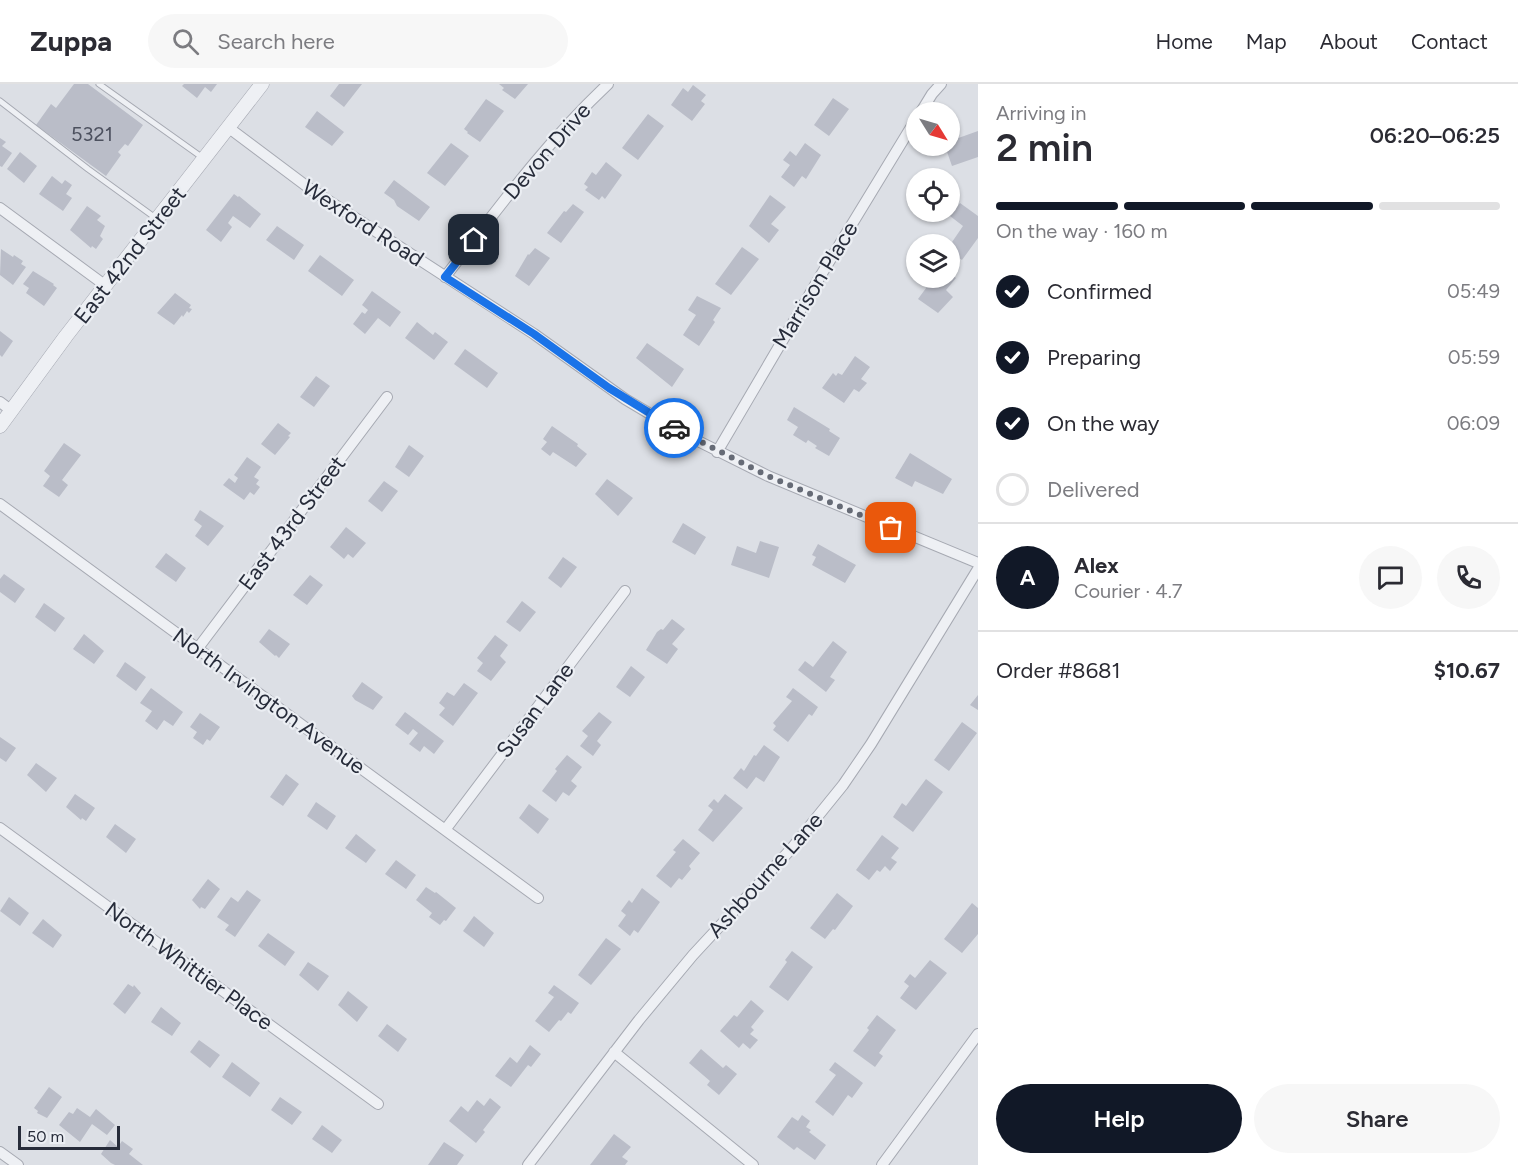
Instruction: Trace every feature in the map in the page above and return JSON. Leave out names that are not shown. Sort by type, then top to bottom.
[{"type":"street","name":"East 42nd Street","points":[[0,426],[262,84]]},
{"type":"street","name":"Devon Drive","points":[[445,277],[545,149],[574,115],[608,84]]},
{"type":"street","points":[[927,102],[941,84]]},
{"type":"street","name":"Wexford Road","points":[[229,128],[309,188],[534,334],[631,402],[717,452],[785,484],[978,563]]},
{"type":"street","name":"Marrison Place","points":[[717,452],[821,274],[906,135]]},
{"type":"street","points":[[0,208],[106,286]]},
{"type":"street","name":"East 43rd Street","points":[[198,648],[387,397]]},
{"type":"street","points":[[0,402],[12,411]]},
{"type":"street","name":"North Irvington Avenue","points":[[0,504],[538,898]]},
{"type":"street","name":"Ashbourne Lane","points":[[528,1165],[614,1052],[693,955],[792,848],[843,785],[871,744],[978,569]]},
{"type":"street","name":"Susan Lane","points":[[445,830],[625,591]]},
{"type":"street","name":"North Whittier Place","points":[[0,828],[378,1104]]},
{"type":"street","points":[[882,1165],[978,1035]]},
{"type":"street","points":[[614,1052],[753,1165]]},
{"type":"street","points":[[0,1152],[18,1165]]},
{"type":"lane","points":[[99,84],[204,159]]},
{"type":"lane","points":[[0,101],[158,220]]},
{"type":"building","points":[[74,84],[88,84],[143,125],[128,146],[125,144],[118,152],[121,155],[106,176],[36,125],[51,104],[56,108]]},
{"type":"building","points":[[184,84],[217,84],[211,92],[205,87],[197,98],[182,86]]},
{"type":"building","points":[[339,84],[362,84],[344,107],[330,96]]},
{"type":"building","points":[[499,84],[528,84],[515,99],[502,90],[504,88]]},
{"type":"building","points":[[693,85],[706,95],[701,101],[705,104],[692,121],[671,105],[683,88],[688,92]]},
{"type":"building","points":[[833,98],[849,109],[829,136],[814,125]]},
{"type":"building","points":[[486,99],[504,111],[480,142],[464,129]]},
{"type":"building","points":[[317,111],[344,132],[332,146],[305,127]]},
{"type":"building","points":[[648,114],[664,126],[638,160],[622,148]]},
{"type":"building","points":[[978,131],[978,157],[952,166],[948,156],[960,156],[960,137]]},
{"type":"building","points":[[0,138],[6,142],[2,146],[12,153],[2,167],[0,166]]},
{"type":"building","points":[[451,143],[469,156],[445,186],[427,173]]},
{"type":"building","points":[[805,143],[821,155],[806,179],[802,176],[794,187],[781,177],[790,165],[783,160],[790,151],[796,156]]},
{"type":"building","points":[[20,152],[37,166],[24,183],[7,169]]},
{"type":"building","points":[[606,162],[622,175],[605,199],[602,196],[599,200],[585,190],[588,187],[584,184],[592,172],[596,175]]},
{"type":"building","points":[[52,176],[62,184],[65,180],[72,185],[66,194],[72,198],[63,211],[39,194]]},
{"type":"building","points":[[394,180],[430,207],[419,221],[397,206],[394,200],[384,193]]},
{"type":"building","points":[[234,194],[261,214],[250,228],[233,216],[228,223],[232,227],[221,242],[206,230]]},
{"type":"building","points":[[770,195],[786,207],[771,224],[779,230],[769,243],[749,226]]},
{"type":"building","points":[[960,203],[978,216],[978,238],[962,260],[960,258],[960,234],[958,234],[963,226],[958,222],[960,222]]},
{"type":"building","points":[[573,204],[584,212],[561,243],[547,233],[564,211],[566,212]]},
{"type":"building","points":[[87,206],[101,216],[97,220],[105,226],[100,236],[103,239],[96,249],[92,246],[91,248],[70,230]]},
{"type":"building","points":[[277,226],[304,245],[294,260],[266,240]]},
{"type":"building","points":[[742,247],[759,259],[731,295],[715,284]]},
{"type":"building","points":[[535,248],[550,258],[529,286],[515,276],[528,254]]},
{"type":"building","points":[[1,249],[23,261],[21,264],[26,267],[13,285],[0,275]]},
{"type":"building","points":[[320,255],[354,280],[342,296],[308,271]]},
{"type":"building","points":[[33,271],[57,288],[44,306],[26,293],[29,288],[23,284]]},
{"type":"building","points":[[926,288],[948,288],[946,290],[953,297],[938,313],[918,299]]},
{"type":"building","points":[[372,291],[401,312],[390,327],[378,318],[365,334],[353,324],[362,312],[365,314],[368,310],[362,305]]},
{"type":"building","points":[[175,293],[191,305],[189,308],[192,309],[189,313],[187,311],[183,317],[182,315],[174,325],[157,313]]},
{"type":"building","points":[[697,296],[721,308],[713,320],[715,322],[699,346],[683,335],[696,315],[688,310]]},
{"type":"building","points":[[417,322],[433,335],[435,332],[448,342],[434,360],[405,338]]},
{"type":"building","points":[[0,331],[13,341],[2,357],[0,355]]},
{"type":"building","points":[[647,343],[684,369],[672,387],[636,358]]},
{"type":"building","points":[[465,349],[498,373],[487,388],[454,364]]},
{"type":"building","points":[[855,356],[870,367],[861,379],[867,383],[859,392],[854,389],[844,403],[822,388],[833,373],[836,376],[838,373],[842,375]]},
{"type":"building","points":[[316,376],[330,386],[314,407],[300,397]]},
{"type":"building","points":[[794,407],[830,429],[829,431],[840,438],[829,456],[815,448],[817,446],[808,440],[806,443],[793,435],[798,427],[787,420]]},
{"type":"building","points":[[278,423],[291,433],[275,455],[261,444]]},
{"type":"building","points":[[552,426],[578,444],[577,446],[587,454],[576,467],[553,452],[550,456],[541,449],[547,442],[543,439]]},
{"type":"building","points":[[64,443],[81,455],[62,480],[68,485],[59,497],[43,486],[50,476],[44,471]]},
{"type":"building","points":[[409,445],[424,456],[409,477],[395,467]]},
{"type":"building","points":[[910,453],[952,479],[943,494],[915,481],[912,487],[895,478]]},
{"type":"building","points":[[247,457],[261,467],[254,477],[259,480],[256,484],[260,487],[254,495],[250,492],[244,500],[223,485],[229,478],[235,483],[238,478],[234,475]]},
{"type":"building","points":[[607,479],[633,498],[618,516],[595,494]]},
{"type":"building","points":[[384,481],[398,491],[382,512],[368,501]]},
{"type":"building","points":[[200,510],[224,526],[208,546],[195,536],[202,526],[194,520]]},
{"type":"building","points":[[683,523],[706,537],[695,555],[672,542]]},
{"type":"building","points":[[346,527],[366,543],[353,558],[348,554],[344,559],[330,547]]},
{"type":"building","points":[[760,541],[779,547],[769,578],[731,565],[737,546],[756,553]]},
{"type":"building","points":[[818,544],[856,565],[845,583],[812,565],[816,557],[812,555]]},
{"type":"building","points":[[166,553],[186,568],[176,582],[155,567]]},
{"type":"building","points":[[563,557],[577,567],[561,588],[548,578]]},
{"type":"building","points":[[4,574],[25,589],[15,603],[0,592],[0,579]]},
{"type":"building","points":[[310,575],[323,585],[307,605],[293,595]]},
{"type":"building","points":[[522,601],[536,612],[520,632],[506,622]]},
{"type":"building","points":[[44,603],[65,618],[55,632],[35,617]]},
{"type":"building","points":[[672,619],[685,629],[672,644],[678,649],[667,664],[646,650],[657,632],[663,630]]},
{"type":"building","points":[[269,629],[290,644],[279,658],[259,642]]},
{"type":"building","points":[[84,634],[104,651],[94,664],[73,649]]},
{"type":"building","points":[[495,635],[508,645],[500,656],[506,662],[491,681],[477,671],[483,663],[477,658]]},
{"type":"building","points":[[833,641],[847,652],[830,677],[835,680],[826,692],[798,670],[805,661],[813,667]]},
{"type":"building","points":[[125,662],[146,677],[136,691],[116,676]]},
{"type":"building","points":[[631,666],[645,677],[630,697],[616,687]]},
{"type":"building","points":[[362,682],[383,697],[373,710],[352,696]]},
{"type":"building","points":[[464,683],[478,693],[453,726],[439,715],[445,708],[439,703],[447,692],[454,696]]},
{"type":"building","points":[[151,688],[183,712],[173,726],[164,720],[157,730],[145,721],[152,711],[140,703]]},
{"type":"building","points":[[793,688],[818,707],[812,716],[809,714],[788,742],[773,730],[776,726],[773,723],[792,701],[786,697]]},
{"type":"building","points":[[978,695],[978,710],[970,705]]},
{"type":"building","points":[[405,712],[444,741],[434,754],[424,746],[420,752],[409,744],[418,733],[413,729],[408,735],[395,725]]},
{"type":"building","points":[[599,712],[612,722],[597,741],[601,745],[593,756],[580,746],[588,736],[582,731]]},
{"type":"building","points":[[200,713],[220,727],[210,741],[207,739],[203,745],[193,738],[197,732],[190,727]]},
{"type":"building","points":[[962,722],[977,733],[949,771],[934,760]]},
{"type":"building","points":[[0,737],[16,748],[6,762],[0,758]]},
{"type":"building","points":[[764,745],[780,757],[764,782],[756,777],[747,789],[733,778],[741,768],[744,771],[754,755],[756,756]]},
{"type":"building","points":[[567,755],[582,767],[571,781],[577,786],[569,796],[563,792],[556,802],[542,791],[557,771],[555,769]]},
{"type":"building","points":[[36,763],[57,778],[46,792],[27,775]]},
{"type":"building","points":[[286,774],[299,784],[283,806],[270,797]]},
{"type":"building","points":[[926,779],[943,792],[913,832],[893,817],[902,803],[906,806]]},
{"type":"building","points":[[75,794],[95,808],[86,821],[82,818],[81,820],[66,807]]},
{"type":"building","points":[[725,794],[743,808],[713,842],[698,830],[713,810],[708,806],[714,799],[718,803]]},
{"type":"building","points":[[316,802],[336,816],[327,830],[307,816]]},
{"type":"building","points":[[529,804],[549,819],[538,834],[519,818]]},
{"type":"building","points":[[115,824],[136,839],[126,853],[106,837]]},
{"type":"building","points":[[356,834],[376,850],[366,863],[345,848]]},
{"type":"building","points":[[882,835],[899,848],[891,858],[897,862],[890,871],[885,866],[880,872],[877,870],[869,880],[856,870]]},
{"type":"building","points":[[683,839],[700,853],[689,866],[691,869],[682,880],[679,878],[671,888],[656,876],[676,852],[673,850]]},
{"type":"building","points":[[396,860],[416,875],[406,889],[385,874]]},
{"type":"building","points":[[208,879],[220,889],[205,909],[201,907],[200,909],[192,900]]},
{"type":"building","points":[[426,887],[456,908],[440,925],[429,917],[432,913],[416,900]]},
{"type":"building","points":[[642,888],[660,902],[638,933],[634,930],[630,936],[618,926],[626,915],[621,911],[629,900],[632,903]]},
{"type":"building","points":[[247,890],[261,900],[235,937],[225,930],[229,925],[217,917],[231,897],[238,902]]},
{"type":"building","points":[[837,893],[853,906],[835,930],[833,929],[825,939],[810,928]]},
{"type":"building","points":[[9,897],[29,913],[20,926],[0,911]]},
{"type":"building","points":[[972,903],[978,908],[978,934],[962,953],[944,939]]},
{"type":"building","points":[[474,916],[494,933],[484,947],[463,931]]},
{"type":"building","points":[[43,919],[62,935],[53,948],[32,933]]},
{"type":"building","points":[[268,933],[295,952],[285,966],[258,946]]},
{"type":"building","points":[[606,938],[621,949],[591,985],[578,975]]},
{"type":"building","points":[[792,951],[813,967],[788,1001],[769,987]]},
{"type":"building","points":[[930,960],[947,973],[916,1010],[900,998],[909,986],[904,982],[910,974],[915,978]]},
{"type":"building","points":[[308,962],[329,976],[318,991],[299,975]]},
{"type":"building","points":[[128,984],[133,987],[134,985],[141,993],[125,1014],[113,1004]]},
{"type":"building","points":[[554,985],[579,1003],[571,1014],[568,1012],[549,1032],[535,1021],[554,997],[548,993]]},
{"type":"building","points":[[348,991],[368,1007],[357,1022],[338,1005]]},
{"type":"building","points":[[751,1000],[764,1011],[751,1027],[754,1030],[750,1034],[758,1040],[750,1049],[743,1043],[739,1048],[720,1031],[734,1015],[737,1017]]},
{"type":"building","points":[[161,1007],[181,1023],[172,1036],[151,1022]]},
{"type":"building","points":[[877,1015],[896,1030],[879,1053],[883,1056],[875,1067],[853,1051]]},
{"type":"building","points":[[387,1024],[407,1039],[398,1052],[378,1036]]},
{"type":"building","points":[[199,1040],[220,1055],[210,1068],[190,1052]]},
{"type":"building","points":[[530,1045],[541,1054],[531,1067],[528,1065],[511,1087],[495,1076],[510,1057],[517,1063]]},
{"type":"building","points":[[701,1049],[723,1068],[726,1065],[737,1074],[719,1095],[707,1085],[710,1081],[689,1063]]},
{"type":"building","points":[[232,1062],[260,1083],[250,1097],[222,1077]]},
{"type":"building","points":[[835,1062],[863,1083],[852,1098],[848,1095],[833,1116],[815,1102],[836,1075],[829,1070]]},
{"type":"building","points":[[49,1087],[62,1097],[47,1118],[37,1113],[38,1111],[34,1108]]},
{"type":"building","points":[[280,1097],[302,1112],[292,1125],[271,1110]]},
{"type":"building","points":[[490,1098],[501,1107],[476,1143],[449,1121],[461,1106],[468,1112],[477,1100],[484,1106]]},
{"type":"building","points":[[77,1108],[90,1117],[96,1109],[115,1125],[107,1135],[92,1124],[80,1142],[59,1125],[69,1112],[73,1114]]},
{"type":"building","points":[[802,1115],[810,1121],[806,1127],[811,1130],[809,1132],[826,1145],[815,1160],[797,1147],[794,1150],[777,1137],[792,1117],[798,1121]]},
{"type":"building","points":[[322,1125],[342,1140],[332,1153],[312,1139]]},
{"type":"building","points":[[614,1134],[631,1147],[622,1157],[628,1161],[625,1165],[590,1165]]},
{"type":"building","points":[[110,1140],[118,1147],[122,1141],[133,1149],[129,1154],[143,1165],[111,1163],[101,1154]]},
{"type":"building","points":[[444,1142],[464,1155],[457,1165],[428,1165]]},
{"type":"way so far","points":[[674,428],[734,461],[891,528]]},
{"type":"route","points":[[474,240],[445,277],[534,334],[609,388],[674,428]]}]
